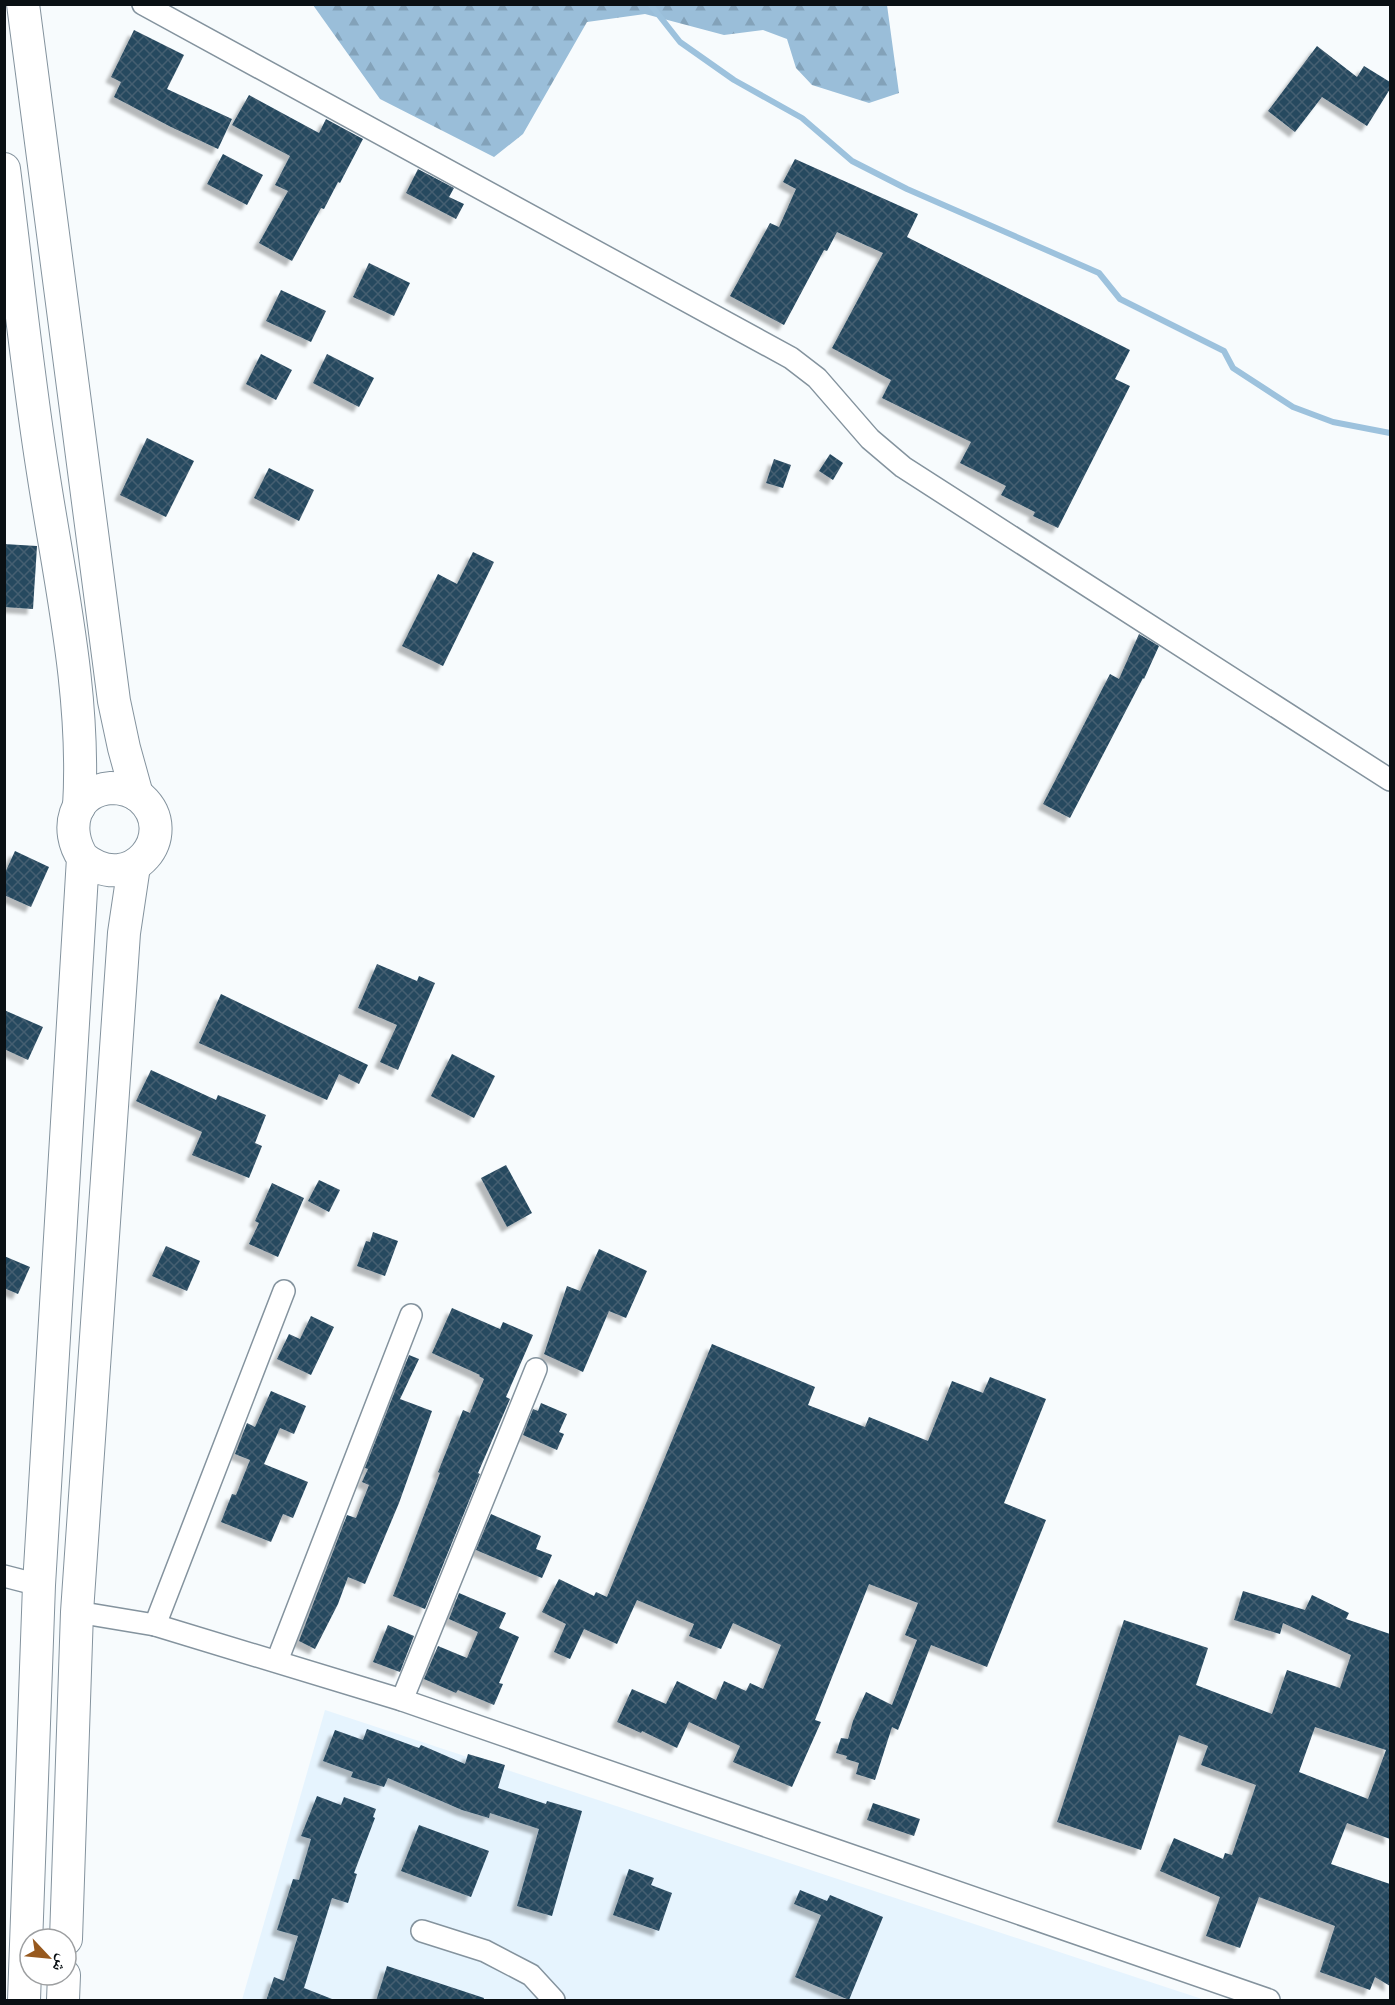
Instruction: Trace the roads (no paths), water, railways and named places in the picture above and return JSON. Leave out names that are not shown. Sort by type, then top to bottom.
[{"type":"highway","points":[[23,4],[114,701],[137,795]]},
{"type":"highway","points":[[4,169],[39,448],[78,705],[81,772],[79,807],[72,828],[77,849],[83,858],[102,869],[124,870],[134,866],[149,851],[155,831],[151,810],[137,795],[127,790],[106,789],[86,799],[79,807]]},
{"type":"highway","points":[[24,2001],[39,1585],[83,858]]},
{"type":"highway","points":[[66,1927],[77,1612],[124,933],[134,866]]},
{"type":"street","points":[[143,4],[791,358],[817,378],[870,439],[903,467],[1390,780]]},
{"type":"street","points":[[155,1625],[284,1291]]},
{"type":"street","points":[[277,1661],[411,1315]]},
{"type":"street","points":[[402,1700],[536,1369]]},
{"type":"street","points":[[4,1576],[39,1585]]},
{"type":"street","points":[[77,1612],[155,1625],[402,1700],[1269,2001]]},
{"type":"street","points":[[422,1930],[485,1952],[531,1976],[554,2001]]},
{"type":"waterway","points":[[650,4],[680,42],[734,80],[802,118],[852,161],[907,189],[1099,273],[1120,299],[1224,351],[1233,368],[1293,407],[1333,422],[1390,433]]}]
